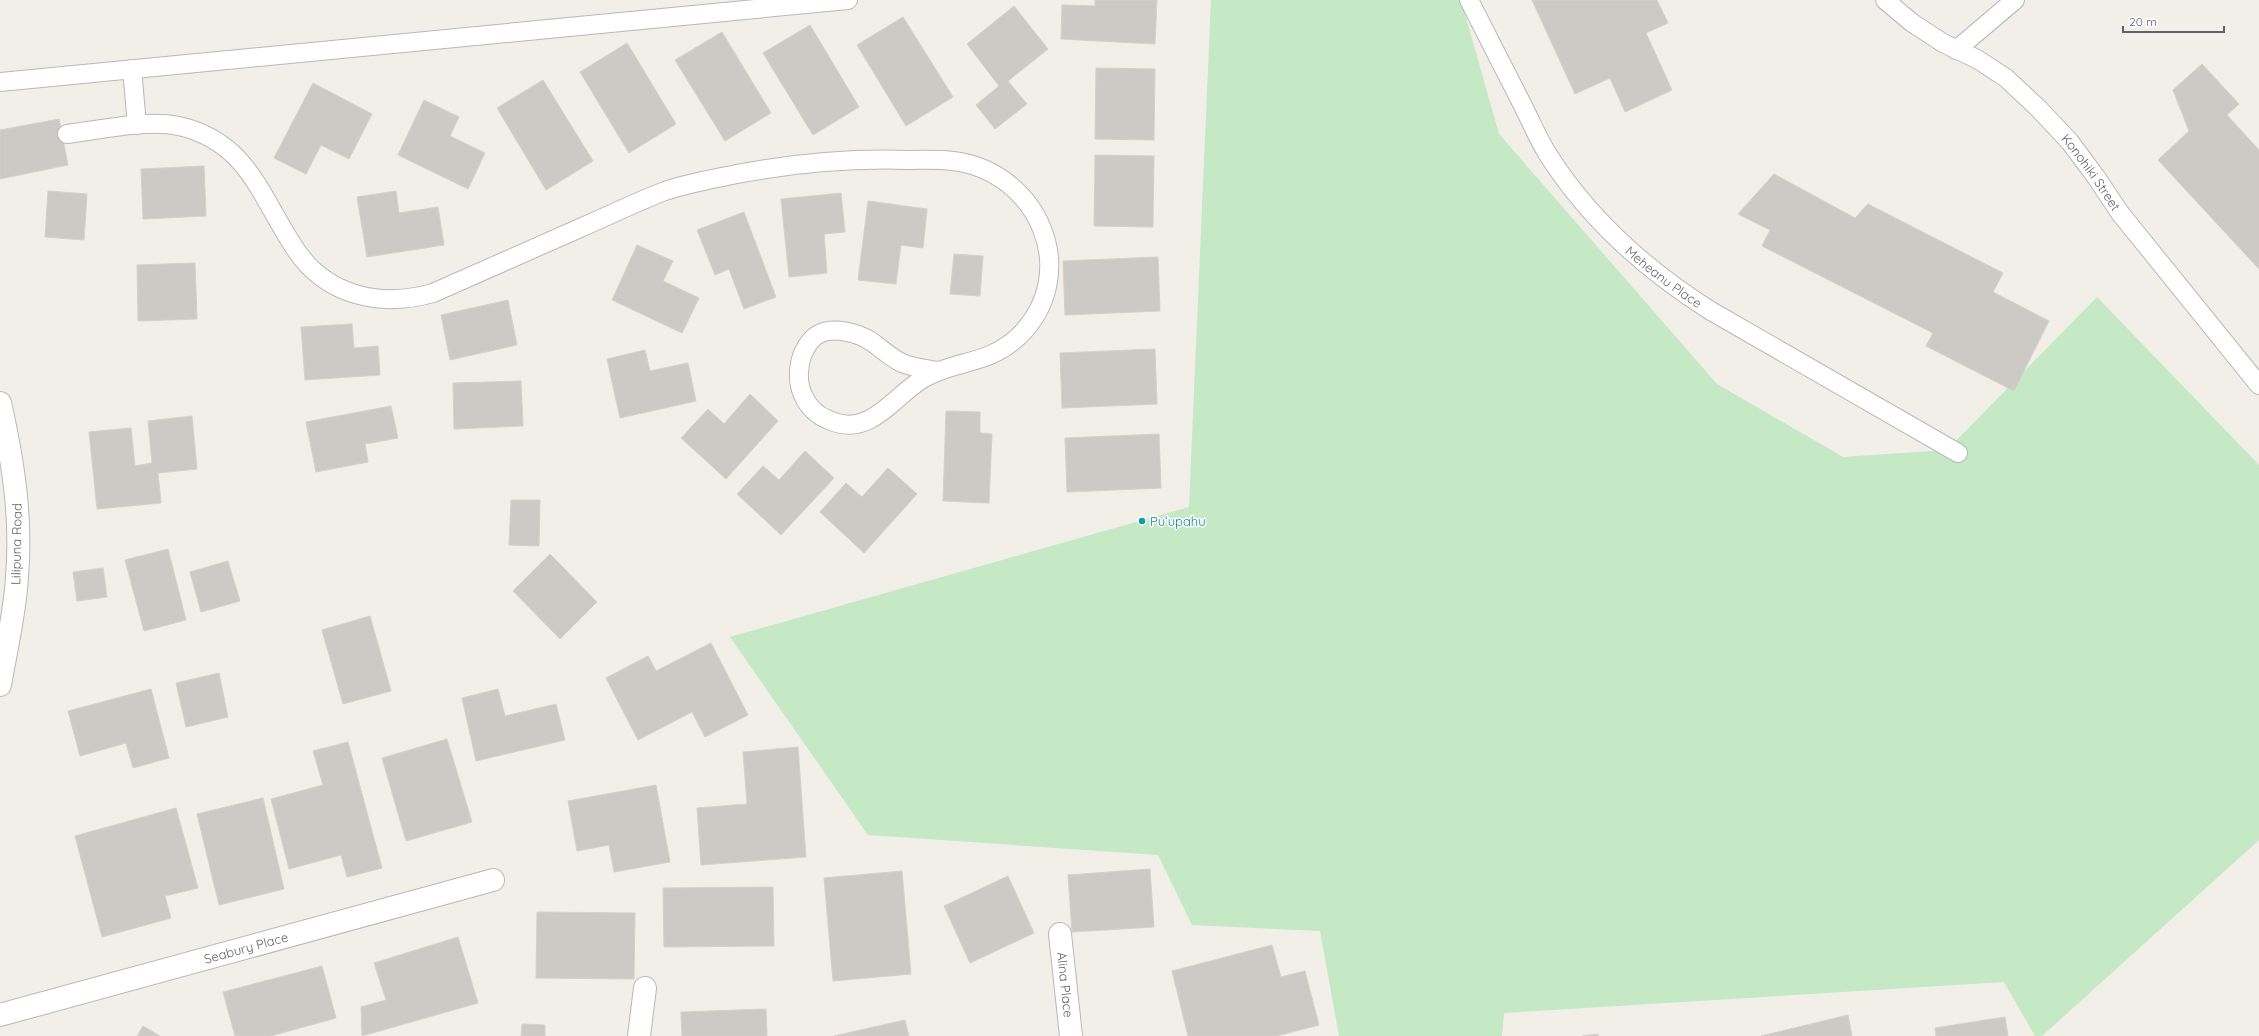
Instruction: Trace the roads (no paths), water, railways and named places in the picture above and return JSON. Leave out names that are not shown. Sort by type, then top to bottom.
[{"type":"street","name":"Lilipuna Road","points":[[0,403],[13,465],[19,533],[17,579],[0,686]]},
{"type":"street","name":"Seabury Place","points":[[0,1015],[492,880]]},
{"type":"street","name":"Alina Place","points":[[1060,934],[1071,1036]]},
{"type":"street","points":[[639,1036],[645,988]]},
{"type":"lane","points":[[0,82],[848,0]]},
{"type":"lane","name":"Meheanu Place","points":[[1469,0],[1547,152],[1566,181],[1611,234],[1642,262],[1676,288],[1712,311],[1958,453]]},
{"type":"lane","name":"Konohiki Street","points":[[1885,0],[1912,22],[1956,50],[1977,59],[2006,78],[2070,142],[2120,213],[2259,385]]},
{"type":"lane","points":[[1956,50],[2015,0]]},
{"type":"lane","points":[[132,69],[138,125]]},
{"type":"lane","points":[[67,134],[158,122],[180,126],[202,135],[222,146],[238,159],[252,174],[294,248],[308,265],[325,279],[345,290],[365,297],[388,300],[411,299],[433,293],[644,199],[693,183],[787,165],[836,160],[949,160],[970,163],[990,170],[1008,181],[1023,195],[1035,212],[1044,232],[1048,252],[1048,275],[1043,296],[1034,317],[1020,334],[1003,349],[983,359],[938,371],[915,383],[879,415],[866,422],[851,425],[836,423],[822,418],[811,408],[803,396],[799,383],[799,369],[802,356],[809,344],[819,334],[836,331],[854,334],[870,340],[902,363],[938,371]]},
{"type":"place","name":"Puʻupahu","points":[[1142,521]]}]
